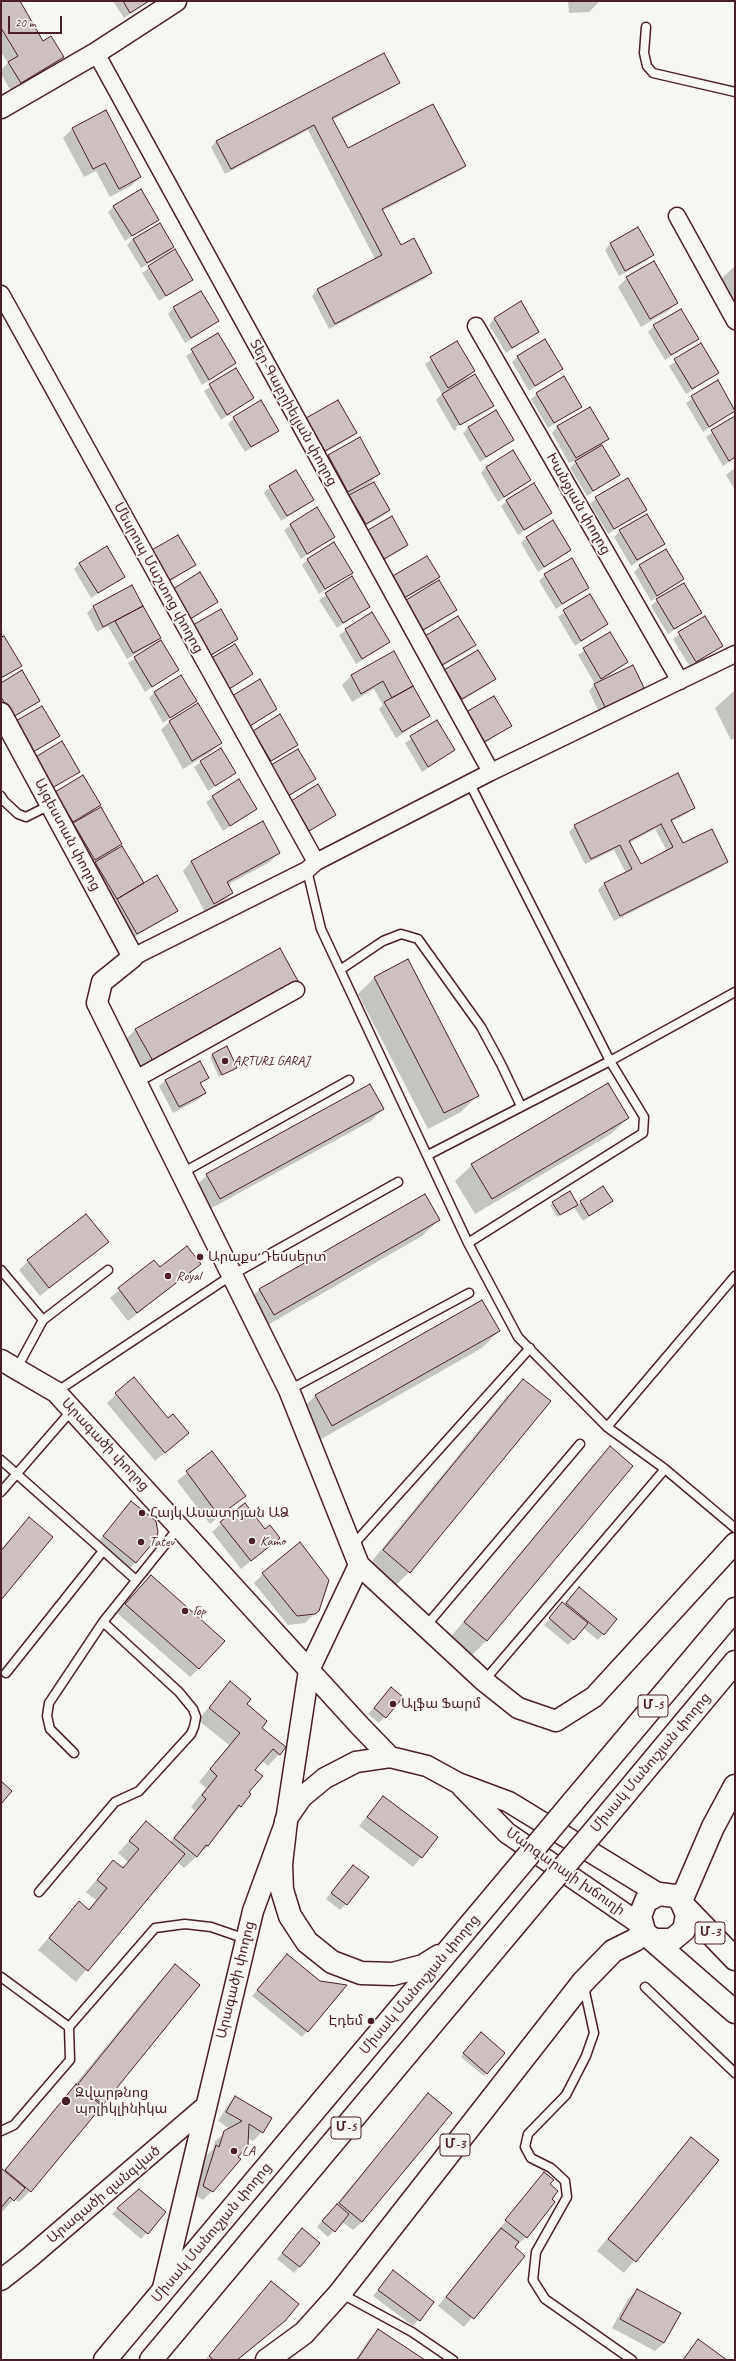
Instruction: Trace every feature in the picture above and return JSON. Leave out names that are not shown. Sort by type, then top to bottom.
[{"type":"highway","name":"Միսակ Մանուշյան փողոց","points":[[105,2360],[735,1609]]},
{"type":"highway","name":"Միսակ Մանուշյան փողոց","points":[[151,2360],[735,1662]]},
{"type":"highway","points":[[683,1904],[713,1827],[735,1786]]},
{"type":"highway","points":[[286,1820],[281,1864],[282,1890],[290,1916],[307,1942],[332,1962],[361,1973],[393,1974],[423,1966],[450,1948]]},
{"type":"highway","name":"Մարգարայի խճուղի","points":[[735,1959],[675,1896],[659,1894],[646,1902],[640,1916],[644,1930],[735,2012]]},
{"type":"highway","name":"Մարգարայի խճուղի","points":[[644,1930],[664,1941],[678,1936],[687,1923],[683,1904]]},
{"type":"highway","name":"Մ-3","points":[[267,2360],[304,2333],[340,2293],[583,1982],[613,1952],[635,1940],[644,1930]]},
{"type":"street","points":[[1,108],[96,53],[176,1]]},
{"type":"street","name":"Տեր-Գաբրիելյան փողոց","points":[[96,53],[491,772]]},
{"type":"street","points":[[677,216],[735,321]]},
{"type":"street","name":"Մեսրոպ Մաշտոց փողոց","points":[[1,294],[312,866]]},
{"type":"street","name":"Խանջյան փողոց","points":[[476,326],[680,681]]},
{"type":"street","points":[[735,654],[491,772],[312,866],[133,957],[102,982],[97,1003],[289,1390],[359,1565],[484,1681],[518,1708],[556,1721],[594,1697],[735,1543]]},
{"type":"street","name":"Այգեստան փողոց","points":[[1,713],[133,957]]},
{"type":"street","points":[[134,1080],[296,990]]},
{"type":"street","name":"Արագածի փողոց","points":[[9,1365],[56,1392],[390,1757]]},
{"type":"street","points":[[309,1670],[359,1565]]},
{"type":"street","name":"Արագածի փողոց","points":[[162,2292],[253,1910],[286,1820],[309,1670]]},
{"type":"street","name":"Մարգարայի խճուղի","points":[[286,1820],[302,1797],[325,1778],[356,1762],[390,1757],[427,1766],[458,1783],[509,1802],[659,1894]]},
{"type":"street","name":"Մարգարայի խճուղի","points":[[458,1783],[507,1833],[644,1930]]},
{"type":"street","name":"Արագածի զանգված","points":[[1,2280],[29,2258],[205,2107]]},
{"type":"street","points":[[282,2360],[304,2333]]},
{"type":"lane","points":[[646,27],[644,53],[647,66],[653,73],[735,92]]},
{"type":"lane","points":[[468,1243],[643,1133],[644,1117],[610,1061],[470,784]]},
{"type":"lane","points":[[1,796],[4,801],[18,814],[26,817],[51,805]]},
{"type":"lane","points":[[312,866],[321,929],[468,1243],[518,1337],[606,1427],[665,1469],[735,1528]]},
{"type":"lane","points":[[340,970],[383,940],[401,934],[418,939],[480,1027],[502,1064],[521,1106]]},
{"type":"lane","points":[[428,1155],[610,1061],[735,992]]},
{"type":"lane","points":[[181,1173],[349,1080]]},
{"type":"lane","points":[[56,1392],[232,1275],[398,1182]]},
{"type":"lane","points":[[1,1270],[43,1320]]},
{"type":"lane","points":[[9,1365],[43,1320],[108,1270]]},
{"type":"lane","points":[[606,1427],[735,1276]]},
{"type":"lane","points":[[289,1390],[469,1293]]},
{"type":"lane","points":[[351,1546],[530,1348]]},
{"type":"lane","points":[[1,1492],[72,1410]]},
{"type":"lane","points":[[426,1627],[580,1444]]},
{"type":"lane","points":[[1,1460],[136,1580]]},
{"type":"lane","points":[[484,1681],[665,1469]]},
{"type":"lane","points":[[74,1753],[50,1729],[47,1716],[49,1703],[103,1622],[179,1526]]},
{"type":"lane","points":[[6,1673],[103,1552]]},
{"type":"lane","points":[[39,1892],[115,1802],[139,1791],[191,1734],[194,1727],[196,1717],[193,1709],[179,1692],[103,1622]]},
{"type":"lane","points":[[1,2131],[14,2125],[70,2060],[69,2027],[155,1928],[185,1924],[211,1927],[246,1939]]},
{"type":"lane","points":[[1,1977],[69,2027]]},
{"type":"lane","points":[[583,1982],[594,2033],[586,2056],[566,2095],[528,2134],[525,2147],[531,2158],[551,2168],[565,2181],[567,2198],[536,2252],[533,2280],[545,2299],[632,2360]]},
{"type":"lane","points":[[645,1987],[735,2073]]},
{"type":"lane","points":[[340,2293],[412,2332],[449,2359]]},
{"type":"building","points":[[1,1],[20,1],[43,41],[51,36],[64,57],[21,83],[8,62],[18,56],[1,28]]},
{"type":"building","points":[[123,1],[149,1],[130,13]]},
{"type":"building","points":[[384,53],[400,83],[332,118],[348,148],[433,104],[466,166],[382,209],[401,245],[414,238],[432,273],[335,324],[317,289],[382,255],[314,125],[231,169],[216,141]]},
{"type":"building","points":[[106,110],[141,177],[119,189],[105,163],[93,169],[72,128]]},
{"type":"building","points":[[141,189],[159,220],[132,236],[113,206]]},
{"type":"building","points":[[160,223],[174,247],[147,263],[133,239]]},
{"type":"building","points":[[638,227],[654,255],[625,271],[610,243]]},
{"type":"building","points":[[175,249],[193,280],[166,296],[148,266]]},
{"type":"building","points":[[654,261],[678,303],[650,319],[626,277]]},
{"type":"building","points":[[201,291],[219,321],[191,338],[173,307]]},
{"type":"building","points":[[521,301],[539,332],[512,348],[494,318]]},
{"type":"building","points":[[681,309],[699,339],[671,355],[653,325]]},
{"type":"building","points":[[218,333],[236,363],[209,380],[191,349]]},
{"type":"building","points":[[545,339],[563,369],[535,386],[517,356]]},
{"type":"building","points":[[457,341],[475,371],[448,388],[430,357]]},
{"type":"building","points":[[701,343],[719,373],[692,389],[674,359]]},
{"type":"building","points":[[236,368],[254,398],[227,415],[209,384]]},
{"type":"building","points":[[475,374],[494,406],[460,425],[442,394]]},
{"type":"building","points":[[564,376],[582,407],[554,423],[536,393]]},
{"type":"building","points":[[718,380],[735,411],[709,427],[691,396]]},
{"type":"building","points":[[261,400],[279,431],[251,447],[233,417]]},
{"type":"building","points":[[338,400],[357,433],[325,451],[306,418]]},
{"type":"building","points":[[590,407],[609,439],[576,458],[557,426]]},
{"type":"building","points":[[496,410],[514,440],[486,457],[468,427]]},
{"type":"building","points":[[735,416],[735,457],[729,461],[711,430]]},
{"type":"building","points":[[360,437],[380,474],[348,492],[328,455]]},
{"type":"building","points":[[602,445],[620,475],[593,491],[575,461]]},
{"type":"building","points":[[513,450],[531,480],[504,497],[486,467]]},
{"type":"building","points":[[296,470],[314,500],[287,516],[269,486]]},
{"type":"building","points":[[628,478],[647,510],[614,529],[595,497]]},
{"type":"building","points":[[374,482],[390,510],[366,524],[349,495]]},
{"type":"building","points":[[534,483],[552,513],[524,530],[506,500]]},
{"type":"building","points":[[317,507],[335,537],[307,554],[290,524]]},
{"type":"building","points":[[647,514],[665,544],[637,560],[619,530]]},
{"type":"building","points":[[392,516],[408,545],[384,559],[368,530]]},
{"type":"building","points":[[553,520],[571,550],[544,567],[526,537]]},
{"type":"building","points":[[178,535],[196,565],[168,581],[150,551]]},
{"type":"building","points":[[334,542],[353,573],[325,589],[307,559]]},
{"type":"building","points":[[107,546],[125,577],[98,593],[79,563]]},
{"type":"building","points":[[666,549],[684,579],[657,596],[639,565]]},
{"type":"building","points":[[427,556],[440,577],[404,598],[391,577]]},
{"type":"building","points":[[572,558],[589,588],[562,604],[544,574]]},
{"type":"building","points":[[200,572],[218,602],[190,619],[173,589]]},
{"type":"building","points":[[352,576],[370,607],[343,623],[325,593]]},
{"type":"building","points":[[439,580],[457,610],[423,630],[406,600]]},
{"type":"building","points":[[684,583],[702,613],[674,629],[656,599]]},
{"type":"building","points":[[132,585],[143,606],[103,627],[93,606]]},
{"type":"building","points":[[590,594],[608,624],[581,641],[563,610]]},
{"type":"building","points":[[143,606],[161,638],[133,653],[115,621]]},
{"type":"building","points":[[221,609],[238,639],[211,655],[193,625]]},
{"type":"building","points":[[372,612],[390,642],[362,659],[345,629]]},
{"type":"building","points":[[458,616],[476,645],[442,665],[425,636]]},
{"type":"building","points":[[705,616],[723,646],[696,662],[678,632]]},
{"type":"building","points":[[610,632],[628,662],[601,679],[583,648]]},
{"type":"building","points":[[4,636],[22,666],[1,678],[1,637]]},
{"type":"building","points":[[161,640],[179,670],[152,687],[134,657]]},
{"type":"building","points":[[235,644],[253,674],[226,691],[208,660]]},
{"type":"building","points":[[478,650],[496,679],[462,699],[444,670]]},
{"type":"building","points":[[394,651],[413,686],[392,698],[383,681],[361,694],[351,675]]},
{"type":"building","points":[[633,665],[646,692],[607,711],[594,684]]},
{"type":"building","points":[[22,670],[40,701],[13,717],[1,697],[1,683]]},
{"type":"building","points":[[181,675],[197,701],[170,718],[154,692]]},
{"type":"building","points":[[260,679],[277,709],[250,726],[232,696]]},
{"type":"building","points":[[413,686],[430,716],[402,732],[384,702]]},
{"type":"building","points":[[494,696],[512,726],[484,742],[466,712]]},
{"type":"building","points":[[198,703],[222,743],[192,761],[169,721]]},
{"type":"building","points":[[42,706],[60,736],[33,752],[14,722]]},
{"type":"building","points":[[280,714],[298,745],[271,761],[253,731]]},
{"type":"building","points":[[437,720],[455,750],[428,767],[410,736]]},
{"type":"building","points":[[62,741],[80,772],[52,788],[34,758]]},
{"type":"building","points":[[221,748],[236,773],[215,786],[200,761]]},
{"type":"building","points":[[298,749],[316,779],[288,796],[271,765]]},
{"type":"building","points":[[678,773],[695,808],[671,820],[683,843],[712,829],[728,862],[620,916],[604,883],[632,869],[620,845],[591,859],[574,825]],"holes":[[[661,824],[673,847],[641,864],[629,841]]]},
{"type":"building","points":[[83,775],[101,805],[73,822],[55,792]]},
{"type":"building","points":[[239,779],[257,809],[230,826],[212,796]]},
{"type":"building","points":[[318,784],[336,815],[309,831],[291,801]]},
{"type":"building","points":[[101,807],[122,844],[95,860],[73,823]]},
{"type":"building","points":[[263,821],[280,853],[227,882],[233,893],[214,904],[191,861]]},
{"type":"building","points":[[122,846],[144,883],[117,899],[95,862]]},
{"type":"building","points":[[157,875],[178,911],[137,934],[117,899]]},
{"type":"building","points":[[280,948],[298,981],[153,1061],[135,1029]]},
{"type":"building","points":[[408,959],[479,1096],[444,1113],[374,977]]},
{"type":"building","name":"ARTURI GARAJ","points":[[227,1046],[237,1068],[222,1075],[212,1054]]},
{"type":"building","points":[[200,1061],[209,1078],[200,1083],[206,1093],[179,1107],[165,1080]]},
{"type":"building","points":[[608,1083],[629,1118],[492,1199],[471,1164]]},
{"type":"building","points":[[370,1084],[384,1109],[220,1199],[206,1174]]},
{"type":"building","points":[[603,1186],[613,1201],[589,1216],[580,1201]]},
{"type":"building","points":[[570,1191],[578,1205],[560,1215],[552,1202]]},
{"type":"building","points":[[425,1194],[440,1220],[274,1315],[259,1289]]},
{"type":"building","points":[[86,1214],[109,1242],[49,1288],[27,1260]]},
{"type":"building","points":[[187,1246],[201,1264],[137,1313],[118,1288],[154,1260],[160,1267]]},
{"type":"building","points":[[482,1300],[500,1331],[332,1426],[315,1395]]},
{"type":"building","points":[[134,1377],[168,1418],[173,1414],[189,1433],[165,1453],[115,1393]]},
{"type":"building","points":[[523,1379],[551,1401],[410,1573],[383,1550]]},
{"type":"building","points":[[610,1446],[633,1466],[487,1641],[464,1622]]},
{"type":"building","points":[[212,1451],[246,1496],[219,1516],[186,1471]]},
{"type":"building","points":[[131,1501],[156,1521],[158,1532],[156,1539],[136,1563],[103,1536]]},
{"type":"building","points":[[245,1503],[265,1529],[270,1525],[280,1538],[251,1561],[220,1522]]},
{"type":"building","points":[[29,1517],[53,1537],[1,1600],[1,1551]]},
{"type":"building","points":[[300,1542],[329,1580],[319,1611],[315,1614],[297,1616],[262,1573]]},
{"type":"building","points":[[151,1575],[225,1641],[199,1669],[125,1604]]},
{"type":"building","points":[[579,1587],[617,1619],[604,1635],[566,1603]]},
{"type":"building","points":[[562,1602],[588,1623],[574,1640],[549,1618]]},
{"type":"building","points":[[230,1681],[251,1699],[247,1704],[267,1721],[262,1728],[286,1747],[280,1755],[273,1749],[255,1770],[263,1776],[249,1792],[251,1794],[241,1807],[239,1805],[208,1846],[206,1845],[197,1857],[174,1838],[206,1799],[202,1795],[217,1776],[210,1769],[240,1733],[209,1708]]},
{"type":"building","points":[[391,1687],[403,1697],[386,1718],[374,1708]]},
{"type":"building","points":[[1,1781],[12,1791],[1,1804]]},
{"type":"building","points":[[383,1796],[438,1837],[422,1858],[367,1817]]},
{"type":"building","points":[[146,1821],[185,1854],[88,1971],[49,1938],[79,1901],[89,1910],[107,1888],[97,1880],[113,1860],[123,1868],[139,1849],[129,1841]]},
{"type":"building","points":[[353,1865],[369,1877],[347,1905],[331,1893]]},
{"type":"building","points":[[287,1954],[320,1981],[347,1985],[308,2032],[257,1990]]},
{"type":"building","points":[[175,1964],[200,1985],[103,2105],[78,2084]]},
{"type":"building","points":[[481,2032],[505,2053],[487,2074],[463,2053]]},
{"type":"building","points":[[76,2084],[102,2106],[31,2192],[5,2170]]},
{"type":"building","points":[[428,2093],[452,2113],[362,2222],[339,2203]]},
{"type":"building","points":[[235,2096],[272,2118],[263,2133],[249,2124],[248,2145],[238,2157],[241,2159],[213,2192],[203,2186],[216,2145],[219,2147],[224,2131],[242,2121],[226,2112]]},
{"type":"building","points":[[691,2137],[719,2160],[636,2262],[608,2239]]},
{"type":"building","points":[[1,2168],[25,2188],[14,2201],[10,2197],[1,2208]]},
{"type":"building","points":[[544,2172],[554,2180],[550,2184],[558,2191],[552,2199],[555,2202],[527,2238],[505,2220]]},
{"type":"building","points":[[139,2189],[166,2212],[148,2234],[117,2208]]},
{"type":"building","points":[[337,2204],[349,2214],[335,2232],[322,2221]]},
{"type":"building","points":[[302,2228],[320,2243],[300,2267],[282,2253]]},
{"type":"building","points":[[501,2228],[519,2242],[515,2247],[525,2256],[474,2319],[446,2297]]},
{"type":"building","points":[[393,2270],[434,2302],[420,2321],[378,2290]]},
{"type":"building","points":[[271,2281],[299,2304],[285,2321],[237,2360],[214,2360],[209,2356]]},
{"type":"building","points":[[637,2289],[681,2313],[664,2343],[620,2319]]},
{"type":"building","points":[[378,2329],[425,2360],[357,2360]]},
{"type":"building","points":[[698,2339],[727,2360],[683,2360]]},
{"type":"place","name":"ARTURI GARAJ","points":[[225,1061]]},
{"type":"place","name":"Արաքս Դեսսերտ","points":[[200,1257]]},
{"type":"place","name":"Royal","points":[[168,1276]]},
{"type":"place","name":"Հայկ Ասատրյան ԱՁ","points":[[142,1513]]},
{"type":"place","name":"Kamo","points":[[252,1541]]},
{"type":"place","name":"Tatev","points":[[141,1542]]},
{"type":"place","name":"Гор","points":[[185,1611]]},
{"type":"place","name":"Ալֆա Ֆարմ","points":[[393,1704]]},
{"type":"place","name":"Էդեմ","points":[[371,2021]]},
{"type":"place","name":"Զվարթնոց պոլիկլինիկա","points":[[66,2101]]},
{"type":"place","name":"LA","points":[[234,2151]]}]
